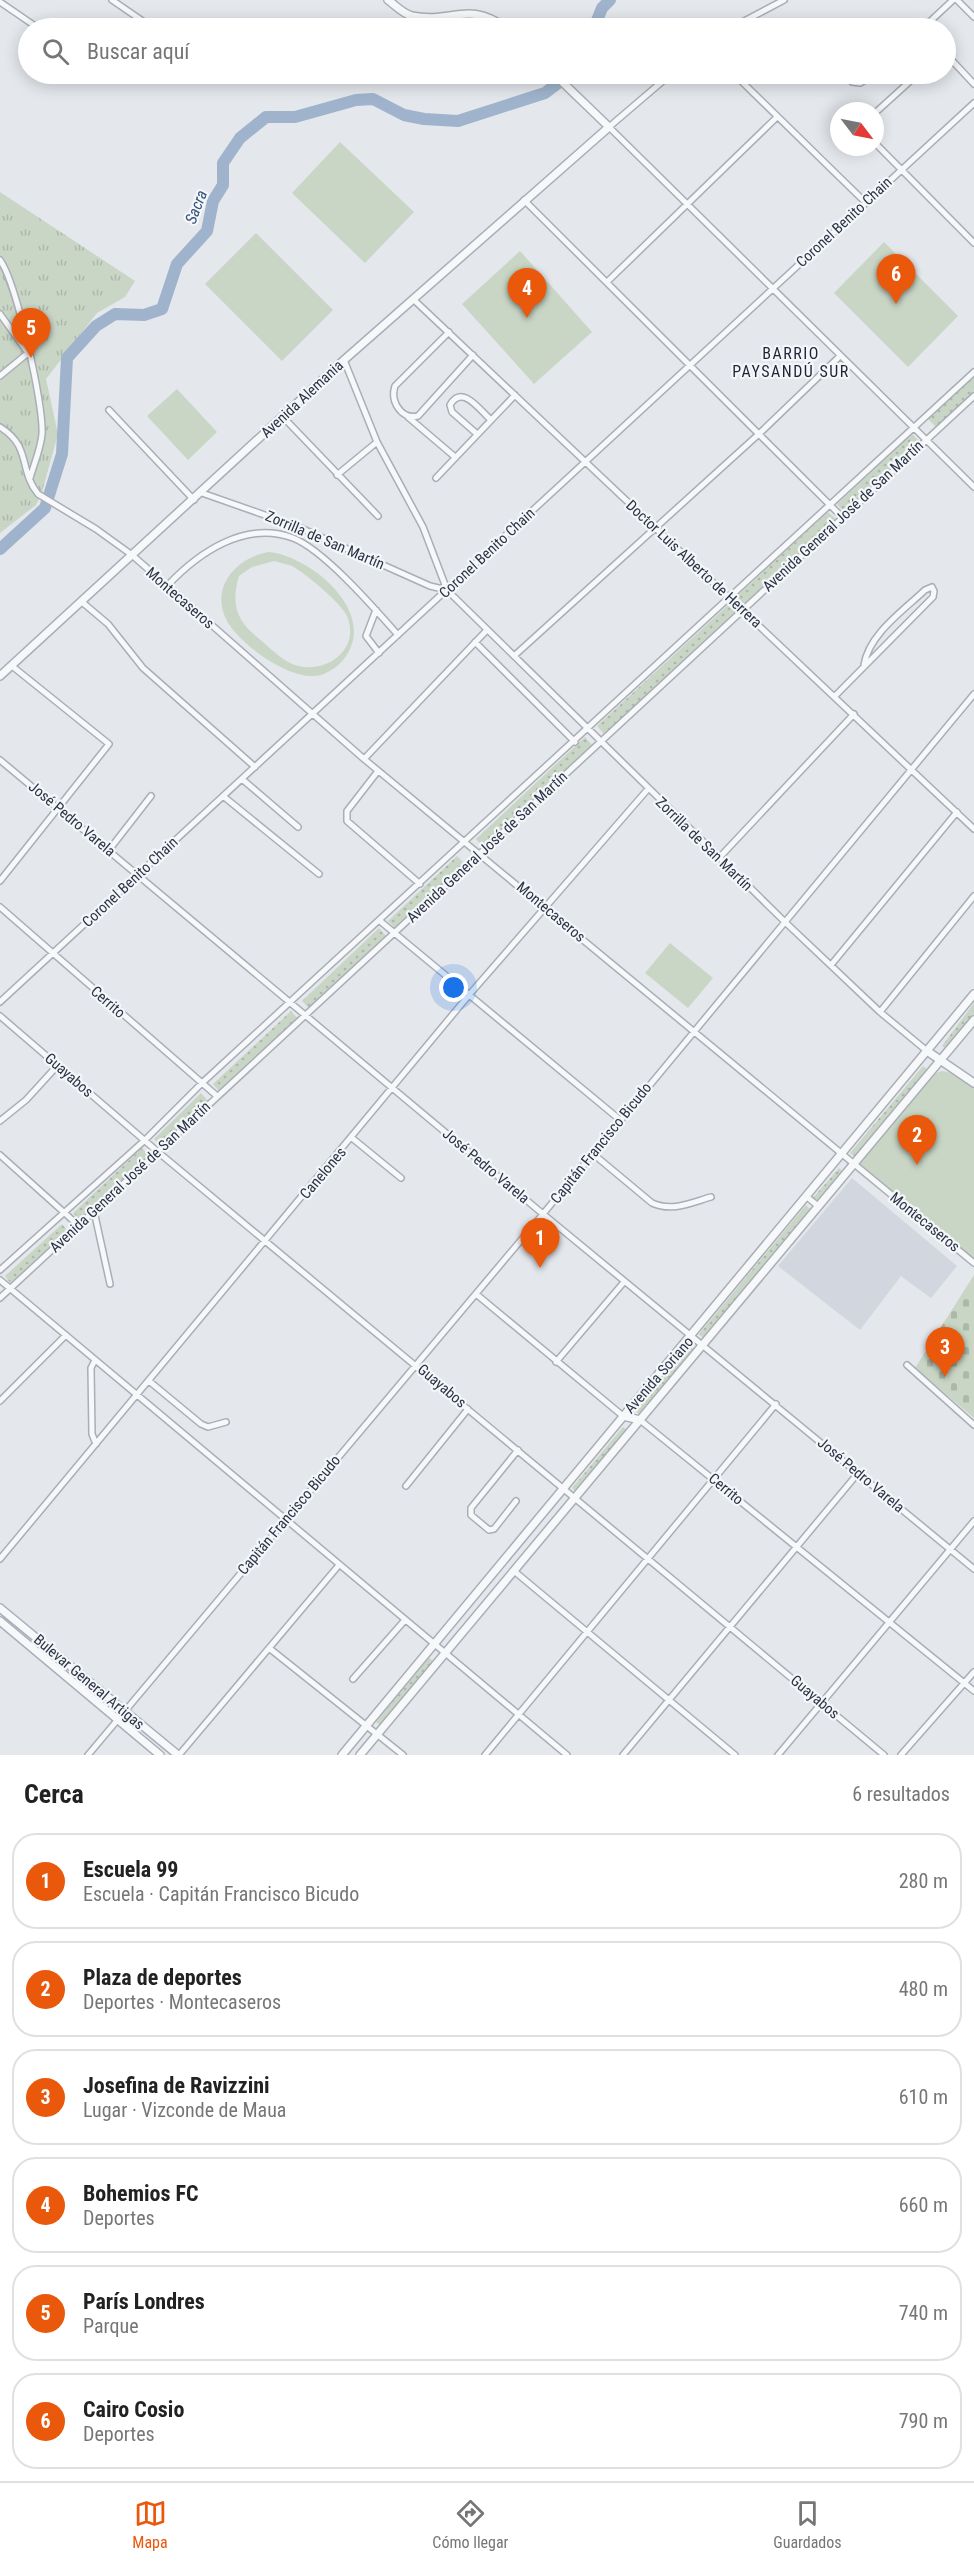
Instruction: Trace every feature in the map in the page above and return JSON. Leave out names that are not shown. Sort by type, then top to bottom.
[{"type":"street","points":[[112,0],[138,18]]},
{"type":"street","points":[[388,0],[413,16],[471,9],[482,10],[493,18]]},
{"type":"street","points":[[750,18],[784,0]]},
{"type":"street","points":[[933,18],[952,0]]},
{"type":"street","points":[[957,0],[974,17]]},
{"type":"street","points":[[0,3],[23,18]]},
{"type":"street","points":[[956,65],[974,84]]},
{"type":"street","points":[[564,84],[974,487]]},
{"type":"street","points":[[609,127],[659,84]]},
{"type":"street","points":[[744,84],[865,202]]},
{"type":"street","points":[[884,105],[907,84]]},
{"type":"street","name":"Coronel Benito Chain","points":[[0,1002],[974,103]]},
{"type":"street","points":[[607,282],[777,117]]},
{"type":"street","name":"Avenida Alemania","points":[[0,676],[202,493],[344,360],[609,127]]},
{"type":"street","points":[[884,152],[974,243]]},
{"type":"street","points":[[524,200],[842,517]]},
{"type":"street","points":[[0,260],[18,303],[42,435],[29,480]]},
{"type":"street","name":"Doctor Luis Alberto de Herrera","points":[[413,299],[974,829]]},
{"type":"street","points":[[0,314],[28,353]]},
{"type":"street","points":[[449,332],[395,386],[392,394],[394,403],[454,457]]},
{"type":"street","points":[[0,376],[28,353]]},
{"type":"street","points":[[407,416],[418,416],[473,356]]},
{"type":"street","points":[[514,657],[760,433],[840,356]]},
{"type":"street","name":"Zorrilla de San Martín","points":[[344,360],[377,442],[423,527],[447,590],[599,742],[880,1012],[927,1051],[974,1083]]},
{"type":"street","name":"Avenida General José de San Martín","points":[[0,1270],[145,1140],[202,1083],[292,1003],[974,372]]},
{"type":"street","points":[[436,478],[515,395]]},
{"type":"street","points":[[477,434],[452,412],[450,405],[454,399],[461,396],[467,397],[491,420]]},
{"type":"street","name":"Avenida General José de San Martín","points":[[0,1298],[974,396]]},
{"type":"street","points":[[109,410],[194,500]]},
{"type":"street","points":[[283,417],[378,516]]},
{"type":"street","points":[[0,427],[20,444],[29,480]]},
{"type":"street","points":[[337,475],[377,442]]},
{"type":"street","name":"Montecaseros","points":[[29,480],[38,494],[132,555],[378,771],[974,1263]]},
{"type":"street","name":"Zorrilla de San Martín","points":[[202,493],[266,514],[430,586],[447,590]]},
{"type":"street","points":[[167,586],[209,548],[246,535],[271,533],[295,538],[331,564],[399,635]]},
{"type":"street","points":[[835,696],[864,664],[933,597],[932,587],[925,590],[878,636],[866,651],[864,664]]},
{"type":"street","points":[[82,602],[108,624],[143,668],[255,767]]},
{"type":"street","points":[[376,610],[366,636],[379,653]]},
{"type":"street","points":[[364,759],[487,630]]},
{"type":"street","points":[[475,642],[575,742]]},
{"type":"street","points":[[0,881],[109,744],[12,666]]},
{"type":"street","name":"Capitán Francisco Bicudo","points":[[88,1755],[543,1214],[619,1119],[974,694]]},
{"type":"street","points":[[719,858],[854,714]]},
{"type":"street","name":"José Pedro Varela","points":[[0,760],[624,1282],[859,1472],[974,1569]]},
{"type":"street","points":[[378,771],[347,811],[347,820],[420,884]]},
{"type":"street","points":[[242,779],[298,827]]},
{"type":"street","name":"Canelones","points":[[0,1559],[469,995],[648,789]]},
{"type":"street","points":[[109,850],[152,796]]},
{"type":"street","points":[[223,796],[320,874]]},
{"type":"street","points":[[831,965],[957,812]]},
{"type":"street","points":[[880,1012],[974,896]]},
{"type":"street","name":"Cerrito","points":[[0,907],[218,1096]]},
{"type":"street","points":[[380,921],[619,1119]]},
{"type":"street","name":"Avenida Soriano","points":[[342,1755],[623,1416],[692,1337],[974,994]]},
{"type":"street","name":"Guayabos","points":[[0,1016],[159,1152],[649,1557],[884,1755]]},
{"type":"street","name":"Avenida Soriano","points":[[360,1755],[974,1020]]},
{"type":"street","points":[[0,1121],[26,1100],[58,1065]]},
{"type":"street","points":[[352,1138],[401,1178]]},
{"type":"street","points":[[592,1153],[652,1203],[663,1208],[677,1207],[711,1197]]},
{"type":"street","points":[[0,1155],[63,1214],[78,1225]]},
{"type":"street","points":[[807,1197],[818,1206]]},
{"type":"street","points":[[94,1211],[110,1284]]},
{"type":"street","points":[[0,1280],[567,1755]]},
{"type":"street","points":[[556,1362],[624,1282]]},
{"type":"street","name":"Cerrito","points":[[476,1294],[623,1416],[640,1420],[888,1624],[974,1691]]},
{"type":"street","points":[[0,1401],[66,1335]]},
{"type":"street","points":[[95,1360],[92,1368],[92,1434],[96,1444]]},
{"type":"street","points":[[907,1365],[974,1425]]},
{"type":"street","points":[[149,1381],[201,1424],[208,1427],[226,1422]]},
{"type":"street","points":[[484,1755],[776,1404]]},
{"type":"street","points":[[406,1486],[468,1409]]},
{"type":"street","points":[[516,1501],[494,1529],[489,1530],[471,1515],[471,1508],[518,1450]]},
{"type":"street","points":[[623,1755],[859,1472]]},
{"type":"street","points":[[778,1755],[974,1521]]},
{"type":"street","points":[[178,1755],[339,1565]]},
{"type":"street","points":[[514,1571],[589,1631],[735,1755]]},
{"type":"street","name":"Bulevar General Artigas","points":[[0,1608],[178,1755]]},
{"type":"street","points":[[353,1679],[405,1620]]},
{"type":"street","name":"Bulevar General Artigas","points":[[0,1621],[160,1755]]},
{"type":"street","points":[[269,1648],[404,1755]]},
{"type":"street","points":[[901,1755],[974,1672]]},
{"type":"shaded area","points":[[852,1178],[957,1266],[931,1298],[901,1276],[860,1330],[778,1266]]},
{"type":"green space","points":[[340,142],[414,212],[365,263],[292,193]]},
{"type":"green space","points":[[0,192],[135,281],[125,297],[97,313],[46,379],[58,434],[42,492],[36,505],[0,533]]},
{"type":"green space","points":[[256,233],[333,310],[282,361],[205,284]]},
{"type":"green space","points":[[884,242],[958,316],[908,367],[834,293]]},
{"type":"green space","points":[[520,251],[592,332],[534,384],[462,304]]},
{"type":"green space","points":[[974,376],[974,391],[936,427],[928,419]]},
{"type":"green space","points":[[177,389],[217,432],[188,460],[147,416]]},
{"type":"green space","points":[[912,434],[920,442],[844,512],[837,504]]},
{"type":"green space","points":[[828,512],[836,519],[744,604],[736,597]]},
{"type":"green space","points":[[269,552],[303,564],[320,575],[335,589],[346,604],[353,621],[353,639],[346,656],[332,670],[321,675],[309,676],[282,668],[243,641],[227,621],[221,597],[224,586],[237,567],[257,555]],"holes":[[[274,561],[292,566],[305,575],[330,596],[347,616],[350,629],[349,641],[344,651],[336,659],[314,667],[302,667],[290,663],[244,624],[237,610],[235,595],[239,576],[252,567]]]},
{"type":"green space","points":[[728,605],[736,612],[604,734],[597,726]]},
{"type":"green space","points":[[585,737],[592,745],[483,847],[476,839]]},
{"type":"green space","points":[[457,856],[464,863],[395,928],[388,921]]},
{"type":"green space","points":[[379,928],[386,936],[309,1008],[302,1001]]},
{"type":"green space","points":[[670,943],[713,978],[688,1008],[645,973]]},
{"type":"green space","points":[[974,1003],[974,1014],[945,1048],[942,1046]]},
{"type":"green space","points":[[291,1011],[297,1018],[219,1091],[213,1084]]},
{"type":"green space","points":[[923,1066],[928,1070],[855,1157],[850,1153]]},
{"type":"green space","points":[[942,1071],[958,1074],[974,1088],[974,1258],[860,1167],[860,1163],[933,1074]]},
{"type":"green space","points":[[201,1093],[208,1101],[161,1146],[154,1139]]},
{"type":"green space","points":[[142,1148],[149,1155],[80,1220],[73,1213]]},
{"type":"green space","points":[[839,1168],[842,1171],[815,1203],[812,1199]]},
{"type":"green space","points":[[806,1205],[810,1209],[703,1338],[699,1334]]},
{"type":"green space","points":[[62,1224],[68,1231],[11,1284],[5,1276]]},
{"type":"green space","points":[[974,1275],[974,1418],[915,1368]]},
{"type":"green space","points":[[690,1346],[694,1349],[639,1414],[636,1411]]},
{"type":"green space","points":[[623,1427],[627,1430],[575,1491],[572,1488]]},
{"type":"green space","points":[[429,1658],[433,1661],[380,1725],[376,1722]]},
{"type":"waterway","name":"Sacra","points":[[598,18],[602,8],[610,0]]},
{"type":"waterway","name":"Sacra","points":[[0,549],[45,508],[62,454],[67,358],[96,326],[115,314],[144,315],[162,309],[177,264],[207,231],[213,201],[223,185],[223,163],[240,138],[266,117],[295,117],[356,100],[373,99],[404,115],[458,121],[545,93],[557,84]]},
{"type":"place","name":"Cairo Cosio","points":[[896,304]]},
{"type":"place","name":"Bohemios FC","points":[[527,318]]},
{"type":"place","name":"París Londres","points":[[31,358]]},
{"type":"place","name":"Plaza de deportes","points":[[917,1165]]},
{"type":"place","name":"Escuela 99","points":[[540,1268]]},
{"type":"place","name":"Josefina de Ravizzini","points":[[945,1377]]},
{"type":"district","name":"BARRIO PAYSANDÚ SUR","points":[[791,362]]}]
